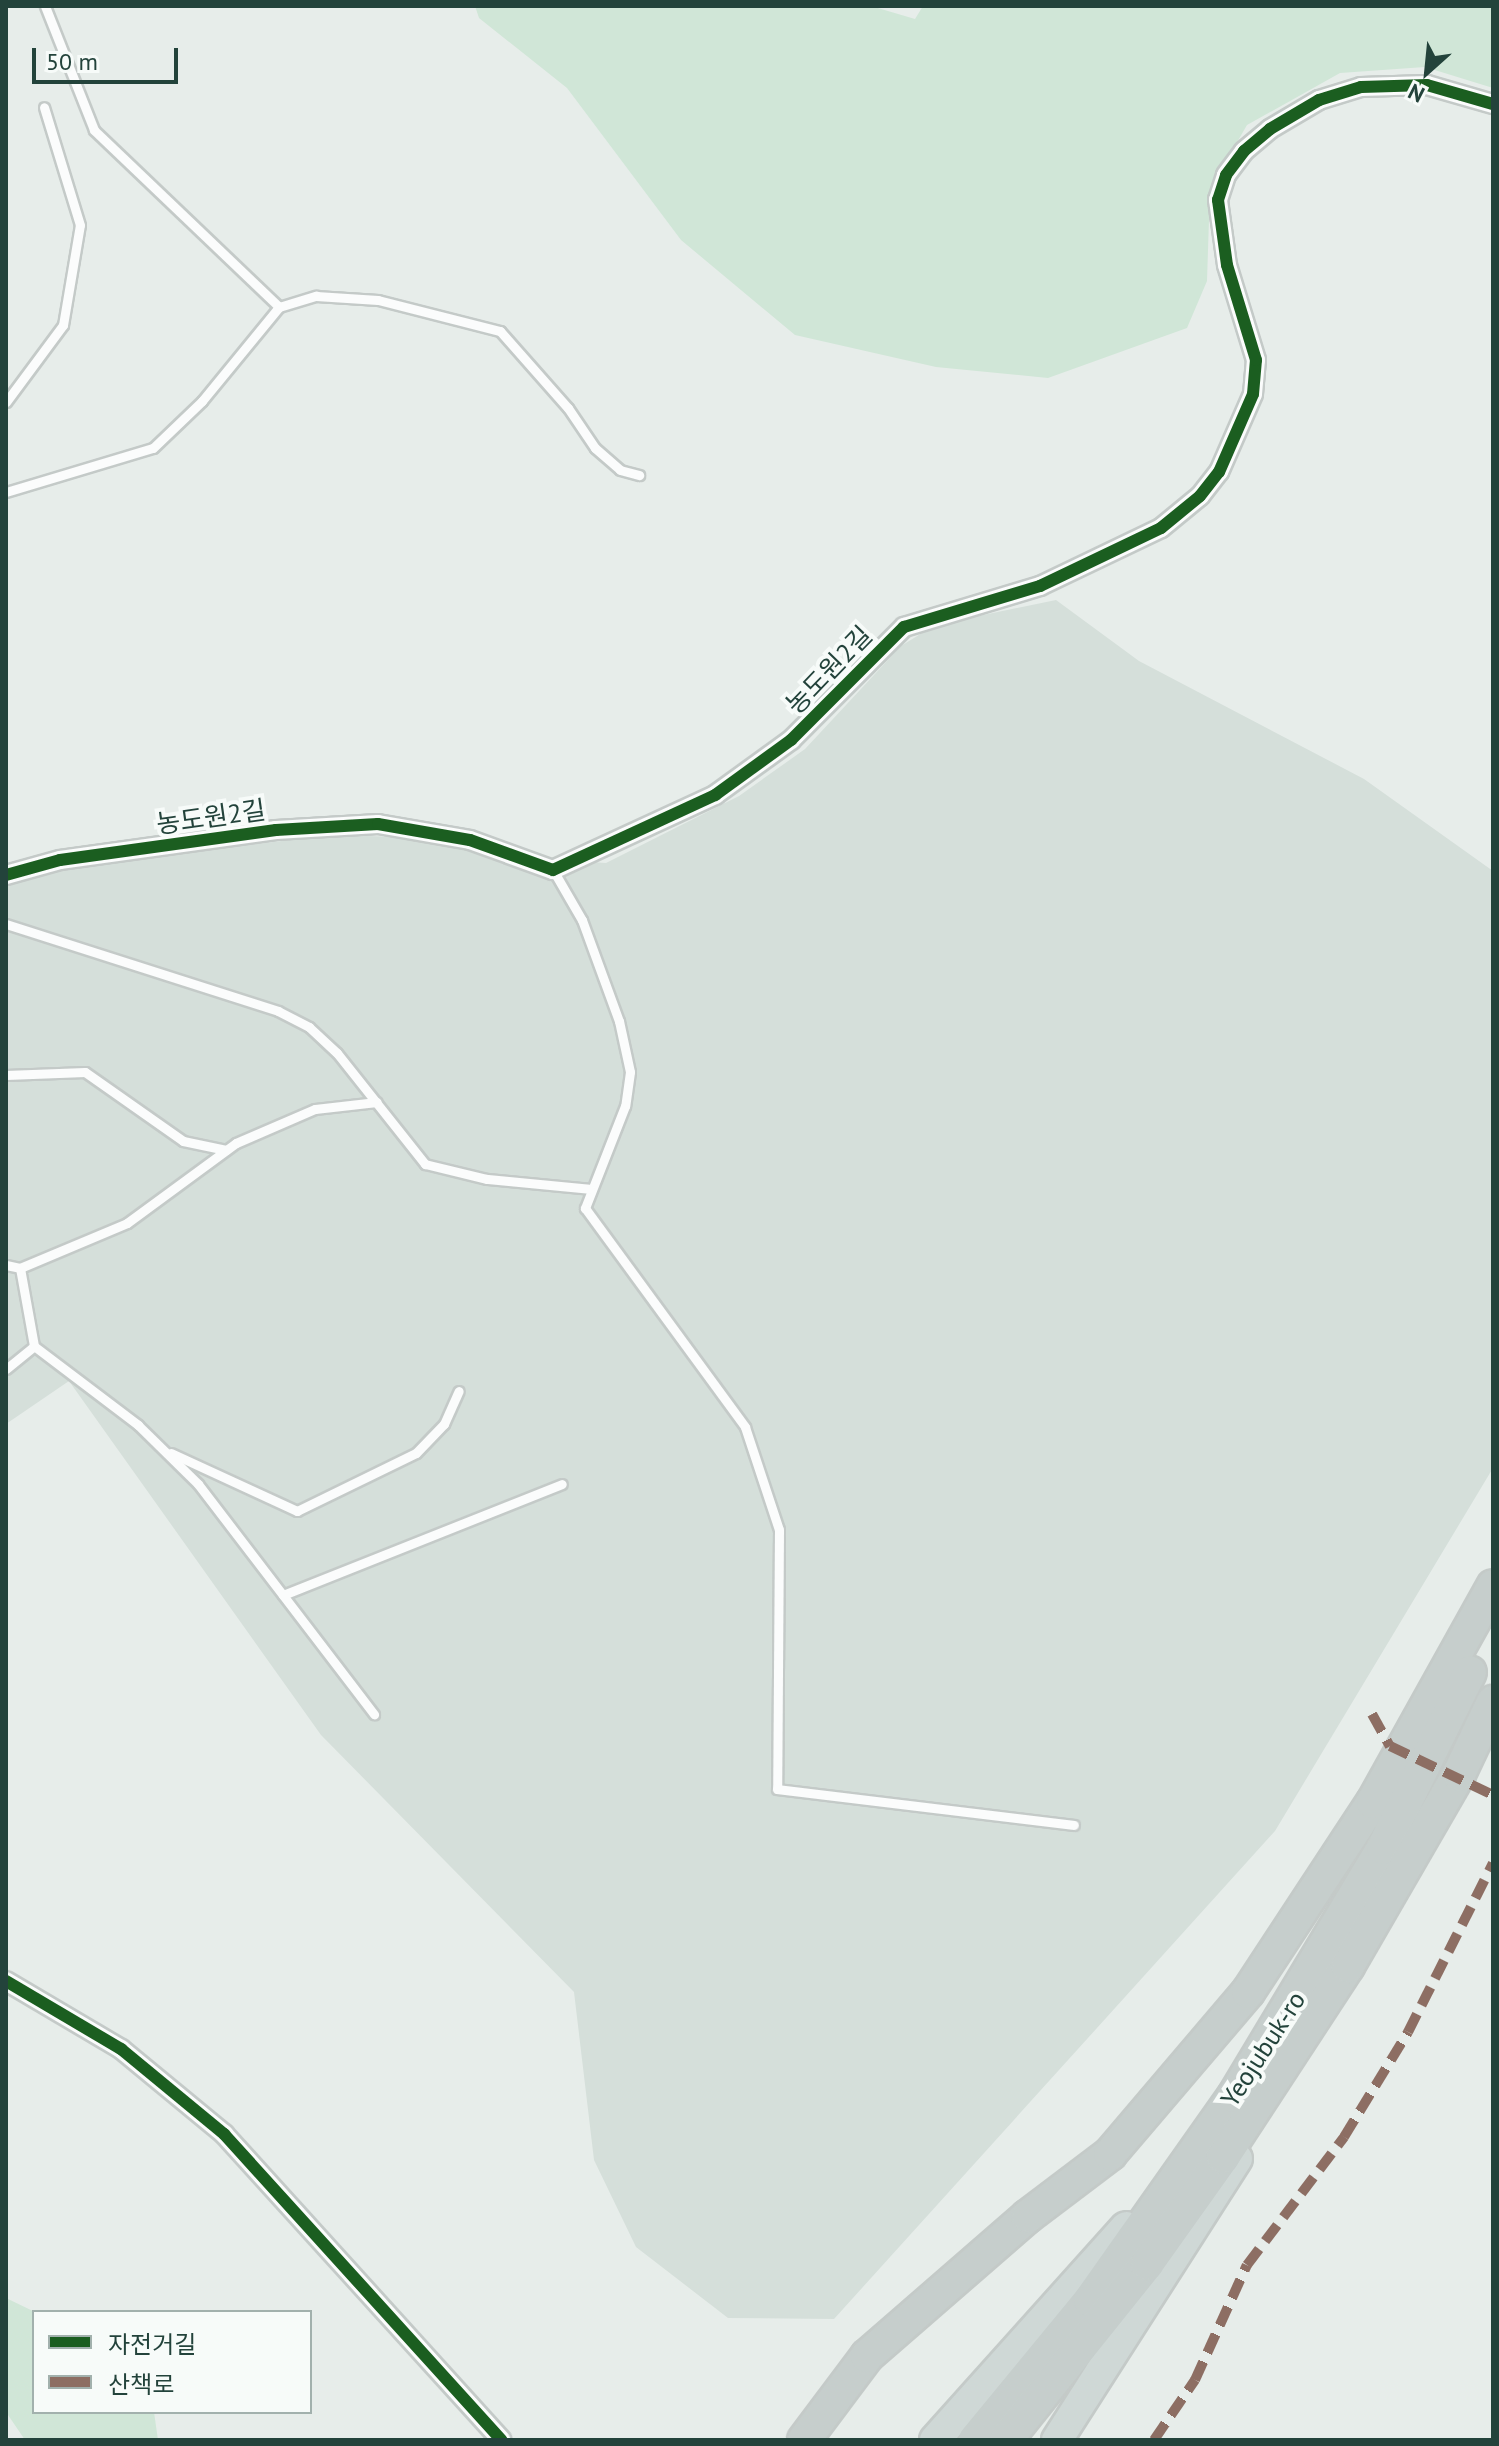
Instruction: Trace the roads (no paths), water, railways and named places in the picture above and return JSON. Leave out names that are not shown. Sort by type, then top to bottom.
[{"type":"highway","points":[[804,2440],[867,2356],[1028,2216],[1110,2154],[1248,1992],[1373,1802],[1493,1586]]},
{"type":"highway","name":"Yeojubuk-ro","points":[[975,2440],[1090,2300],[1234,2096],[1383,1848],[1493,1622]]},
{"type":"highway","name":"Yeojubuk-ro","points":[[1006,2440],[1147,2264],[1348,1966],[1459,1774],[1493,1702]]},
{"type":"main road","points":[[1057,2440],[1189,2239],[1348,1966]]},
{"type":"main road","points":[[935,2440],[1069,2294],[1234,2096]]},
{"type":"street","name":"농도원2길","points":[[6,875],[60,860],[276,830],[378,824],[470,840],[553,870],[715,795],[791,740],[904,627],[1040,586],[1161,528],[1200,496],[1235,441],[1253,394],[1256,360],[1227,265],[1218,200],[1226,175],[1270,129],[1319,100],[1392,84],[1427,85],[1493,104]]},
{"type":"street","points":[[6,1981],[121,2049],[224,2134],[501,2440]]},
{"type":"lane","points":[[45,6],[94,130],[279,307]]},
{"type":"lane","points":[[6,402],[63,325],[80,225],[44,107]]},
{"type":"lane","points":[[6,492],[153,448],[202,401],[279,307],[316,296],[378,300],[500,331],[568,408],[595,448],[620,470],[639,475]]},
{"type":"lane","points":[[553,870],[582,920],[619,1021],[630,1072],[625,1106],[585,1208],[745,1427],[779,1530],[777,1789],[1074,1825]]},
{"type":"lane","points":[[6,924],[278,1011],[309,1027],[377,1102],[425,1164],[487,1179],[590,1189]]},
{"type":"lane","points":[[6,1075],[85,1072],[183,1141],[226,1150]]},
{"type":"lane","points":[[6,1265],[20,1268],[127,1223],[226,1150],[315,1109],[377,1102]]},
{"type":"lane","points":[[20,1268],[34,1346],[164,1450],[198,1484],[374,1714]]},
{"type":"lane","points":[[6,1369],[34,1346]]},
{"type":"lane","points":[[164,1450],[297,1511],[416,1453],[444,1424],[459,1391]]},
{"type":"lane","points":[[283,1595],[562,1484]]}]
